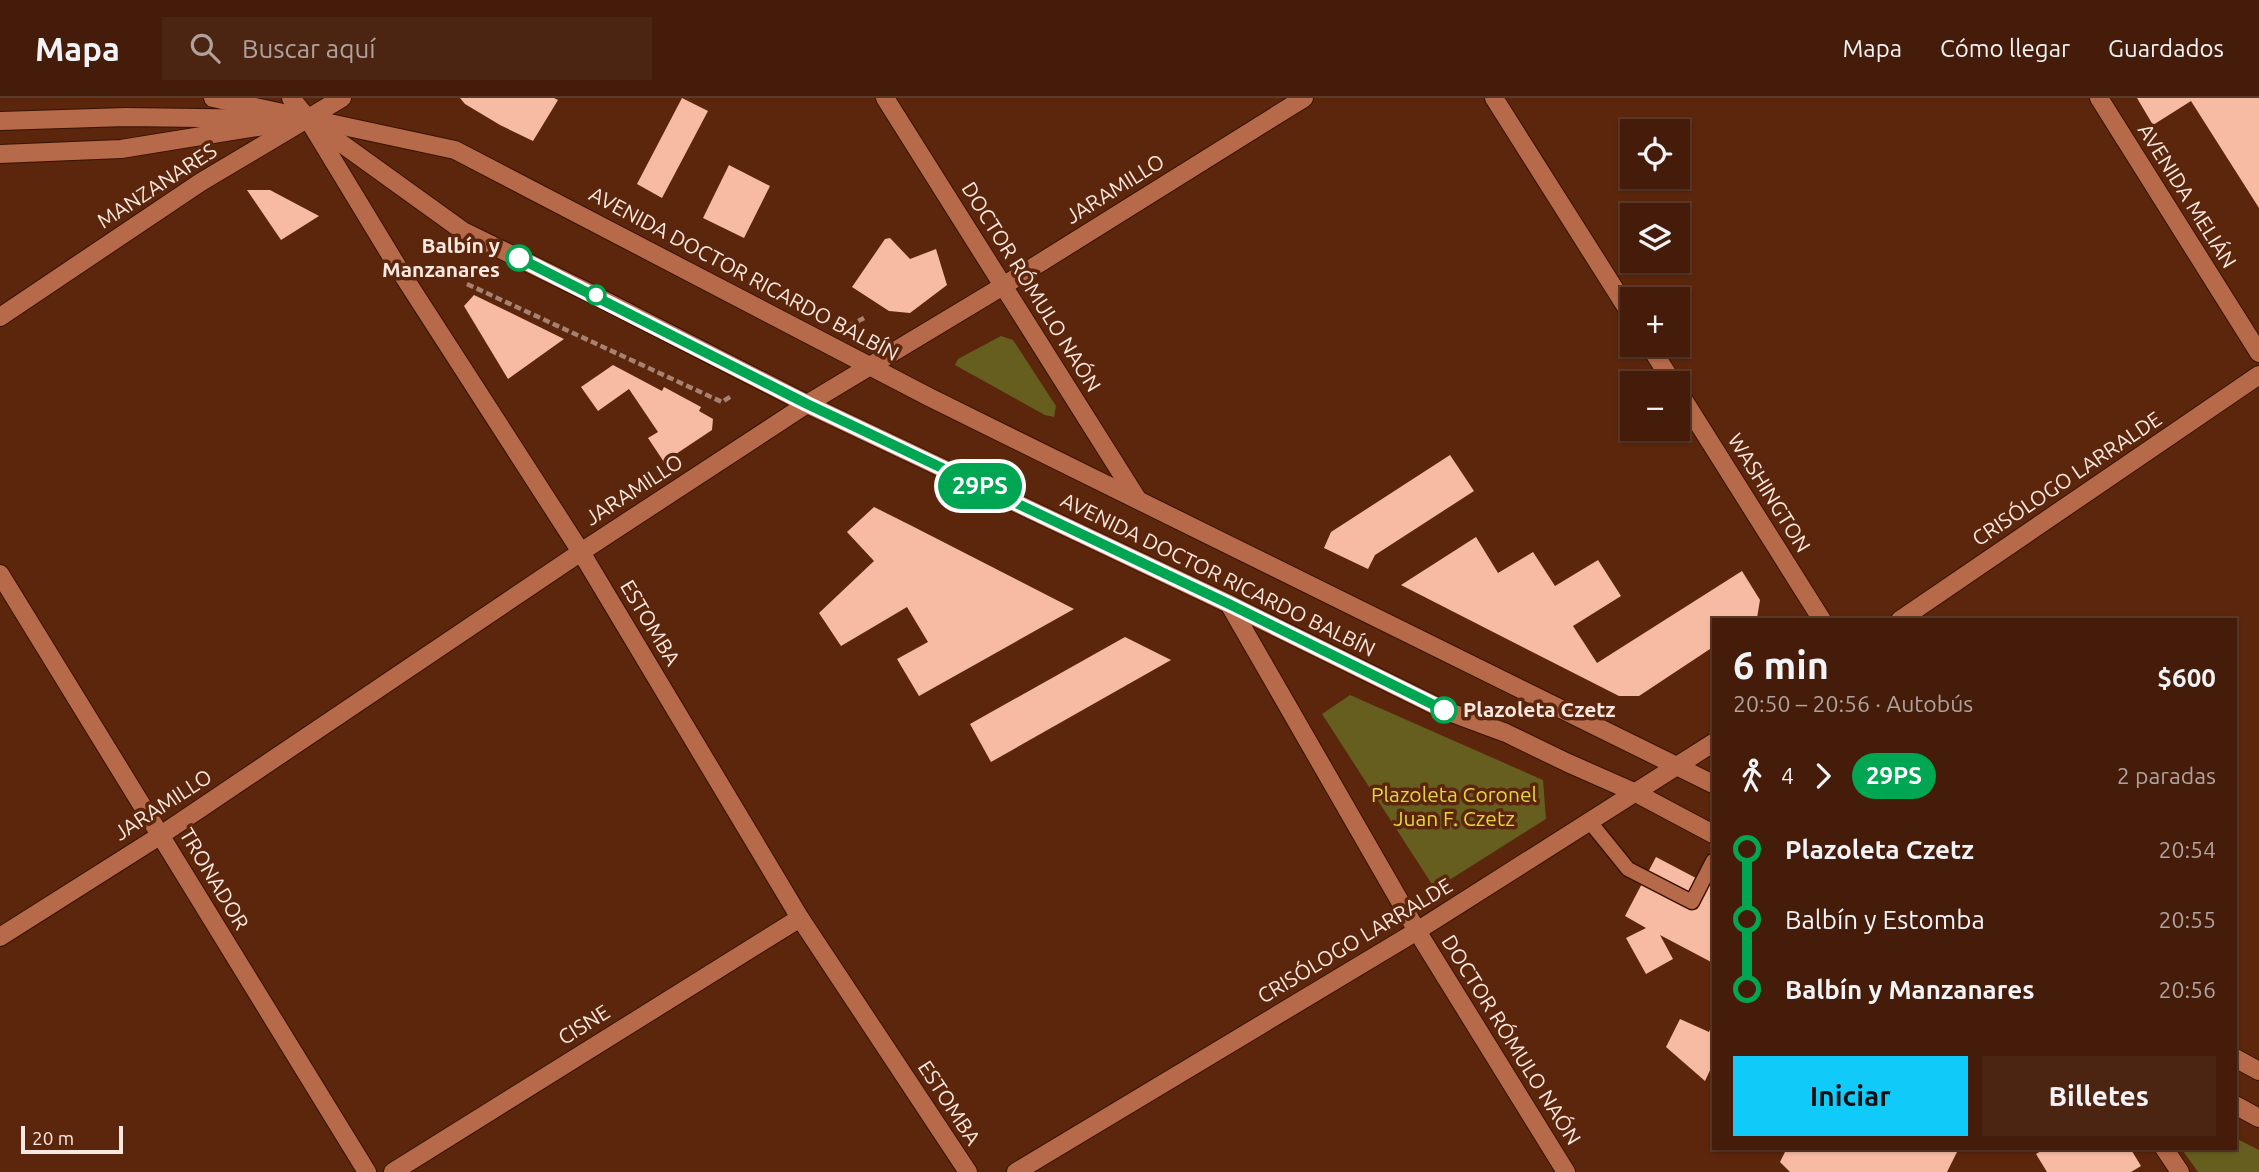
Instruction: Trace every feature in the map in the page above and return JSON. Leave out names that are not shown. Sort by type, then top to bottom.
[{"type":"street","points":[[213,98],[308,119]]},
{"type":"street","name":"AVENIDA DOCTOR RICARDO BALBÍN","points":[[254,98],[308,119],[455,150],[869,366],[1712,783]]},
{"type":"street","name":"ESTOMBA","points":[[291,98],[308,119],[402,274],[581,552],[800,918],[968,1172]]},
{"type":"street","name":"MANZANARES","points":[[0,317],[201,183],[342,98]]},
{"type":"street","name":"DOCTOR RÓMULO NAÓN","points":[[885,98],[1138,500]]},
{"type":"street","name":"JARAMILLO","points":[[0,937],[161,835],[581,552],[807,404],[1003,286],[1304,98]]},
{"type":"street","points":[[1494,98],[1620,297]]},
{"type":"street","name":"AVENIDA MELIÁN","points":[[2099,98],[2259,353]]},
{"type":"street","points":[[0,121],[126,117],[308,119]]},
{"type":"street","name":"AVENIDA DOCTOR RICARDO BALBÍN","points":[[0,154],[121,149],[308,119],[463,231],[807,404],[1229,604],[1444,710],[1506,733],[1568,764],[1636,793],[1712,833]]},
{"type":"street","name":"CRISÓLOGO LARRALDE","points":[[1903,618],[2259,375]]},
{"type":"street","name":"WASHINGTON","points":[[1690,410],[1821,618]]},
{"type":"street","name":"TRONADOR","points":[[0,574],[367,1172]]},
{"type":"street","name":"DOCTOR RÓMULO NAÓN","points":[[1229,604],[1418,931],[1566,1172]]},
{"type":"street","name":"CRISÓLOGO LARRALDE","points":[[1016,1172],[1418,931],[1712,744]]},
{"type":"street","name":"CISNE","points":[[393,1172],[800,918]]},
{"type":"street","points":[[2237,1059],[2259,1071]]},
{"type":"street","points":[[2237,1106],[2259,1118]]},
{"type":"street","points":[[2165,1150],[2180,1172]]},
{"type":"lane","points":[[1590,822],[1628,869],[1692,902],[1712,863]]},
{"type":"path","points":[[467,284],[722,402],[757,379]]},
{"type":"path","points":[[823,341],[864,318]]},
{"type":"green space","points":[[1001,336],[1013,340],[1056,406],[1054,417],[1045,415],[955,365],[958,359]]},
{"type":"green space","name":"Plazoleta Coronel Juan F. Czetz","points":[[1350,695],[1543,780],[1546,819],[1435,889],[1322,714]]},
{"type":"green space","points":[[2237,1139],[2259,1150],[2259,1172],[2198,1172],[2182,1150],[2237,1150]]},
{"type":"building","points":[[460,98],[558,100],[533,141],[500,125],[465,104]]},
{"type":"building","points":[[682,98],[708,111],[662,198],[637,184]]},
{"type":"building","points":[[2137,98],[2259,98],[2259,208],[2191,101],[2153,125]]},
{"type":"building","points":[[729,165],[770,186],[744,238],[703,218]]},
{"type":"building","points":[[247,190],[270,190],[319,216],[281,240]]},
{"type":"building","points":[[890,238],[910,259],[936,249],[947,285],[910,313],[889,311],[852,287],[885,239]]},
{"type":"building","points":[[474,295],[564,339],[508,379],[464,306]]},
{"type":"building","points":[[613,365],[662,391],[664,387],[701,407],[699,411],[713,419],[712,430],[664,462],[648,438],[658,432],[629,389],[598,411],[581,387]]},
{"type":"building","points":[[1450,455],[1474,491],[1375,555],[1368,569],[1324,548],[1331,532]]},
{"type":"building","points":[[874,507],[1074,609],[919,696],[897,659],[928,642],[907,607],[841,646],[819,613],[874,561],[847,532]]},
{"type":"building","points":[[1476,537],[1498,573],[1533,552],[1555,586],[1598,560],[1621,596],[1573,626],[1597,663],[1742,571],[1760,600],[1757,618],[1712,618],[1712,648],[1639,696],[1619,696],[1401,585]]},
{"type":"building","points":[[1125,637],[1171,660],[991,762],[970,724]]},
{"type":"building","points":[[1656,857],[1712,886],[1712,962],[1660,935],[1673,959],[1646,974],[1626,938],[1646,928],[1625,916]]},
{"type":"building","points":[[1680,1019],[1709,1032],[1712,1025],[1712,1066],[1705,1081],[1666,1047]]},
{"type":"building","points":[[1786,1150],[1958,1150],[1947,1172],[1790,1172],[1780,1162]]},
{"type":"building","points":[[2043,1150],[2131,1150],[2141,1166],[2131,1172],[2047,1172],[2036,1154]]},
{"type":"bus line","name":"29PS","points":[[519,258],[807,404],[1229,604],[1444,710]]},
{"type":"place","name":"Balbín y Manzanares","points":[[519,258]]},
{"type":"place","name":"Plazoleta Czetz","points":[[1444,710]]}]
